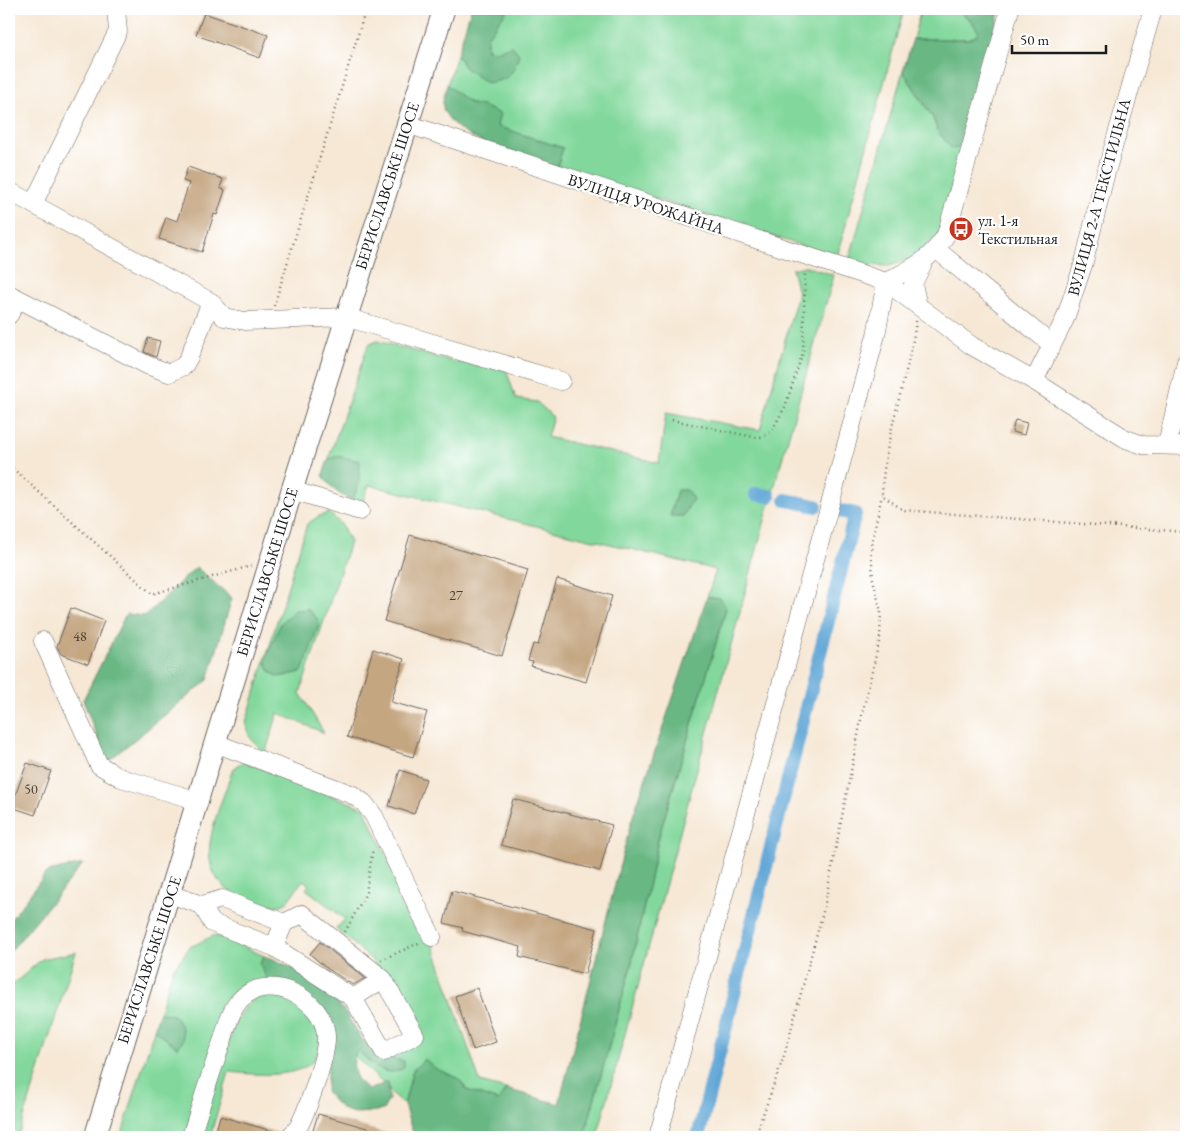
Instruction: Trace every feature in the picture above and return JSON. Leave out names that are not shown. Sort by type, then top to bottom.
[{"type":"main road","name":"БЕРИСЛАВСЬКЕ ШОСЕ","points":[[95,1137],[345,317],[444,9]]},
{"type":"street","points":[[33,204],[118,31],[116,9]]},
{"type":"street","points":[[918,306],[913,284],[946,235],[953,217],[1010,9]]},
{"type":"street","name":"ВУЛИЦЯ 2-А ТЕКСТИЛЬНА","points":[[1034,381],[1065,319],[1084,262],[1105,176],[1153,9]]},
{"type":"street","name":"ВУЛИЦЯ УРОЖАЙНА","points":[[406,124],[886,282],[972,346],[1034,381],[1126,440],[1143,445],[1186,446]]},
{"type":"street","points":[[9,191],[211,302],[224,317],[245,321],[345,317],[561,381]]},
{"type":"street","points":[[658,1137],[876,335],[886,282],[931,256]]},
{"type":"street","points":[[931,256],[1052,345]]},
{"type":"street","points":[[9,315],[14,296],[146,365],[169,373],[184,366],[187,362],[211,302]]},
{"type":"street","points":[[1167,445],[1186,362]]},
{"type":"street","points":[[292,490],[360,510]]},
{"type":"street","points":[[44,641],[99,765],[121,778],[199,801]]},
{"type":"street","points":[[215,743],[352,795],[364,804],[378,825],[432,937]]},
{"type":"street","points":[[170,894],[202,905],[222,899],[284,923]]},
{"type":"street","points":[[202,905],[212,923],[274,947],[353,998],[384,1052],[416,1035],[383,979],[302,914],[284,923],[274,947]]},
{"type":"street","points":[[353,998],[383,979]]},
{"type":"street","points":[[191,1137],[233,1009],[250,992],[264,988],[282,989],[306,999],[322,1019],[326,1034],[326,1047],[320,1069],[298,1126],[289,1137]]},
{"type":"path","points":[[270,321],[366,9]]},
{"type":"path","points":[[672,420],[754,437],[763,437],[770,432],[785,407],[803,352],[806,257]]},
{"type":"path","points":[[755,1137],[784,1056],[824,908],[863,710],[880,638],[881,612],[873,580],[871,545],[882,495],[883,470],[889,434],[912,350],[918,306]]},
{"type":"path","points":[[9,465],[152,594],[270,561]]},
{"type":"path","points":[[882,495],[903,510],[1186,532]]},
{"type":"path","points":[[338,944],[366,893],[378,825]]},
{"type":"path","points":[[366,966],[413,948],[432,937]]},
{"type":"green space","points":[[471,9],[508,9],[487,37],[487,50],[499,51],[511,45],[519,54],[515,67],[505,78],[487,83],[465,68],[457,55]]},
{"type":"green space","points":[[508,9],[904,9],[837,257],[557,167],[562,148],[496,126],[483,106],[471,104],[447,85],[457,55],[465,68],[499,51],[487,50],[487,37]]},
{"type":"green space","points":[[921,9],[947,9],[961,13],[973,23],[978,31],[976,37],[968,39],[913,39]]},
{"type":"green space","points":[[955,9],[1000,9],[964,147],[952,149],[938,132],[933,118],[903,71],[913,39],[968,39],[976,36],[978,31],[971,20]]},
{"type":"green space","points":[[903,71],[933,118],[938,132],[952,148],[964,147],[938,235],[912,259],[889,266],[860,265],[849,260]]},
{"type":"green space","points":[[447,85],[471,104],[483,106],[500,114],[497,126],[563,148],[557,167],[494,147],[464,132],[452,122],[444,111],[443,101]]},
{"type":"green space","points":[[805,266],[834,275],[763,527],[597,1137],[584,1137],[631,966],[659,836],[726,609],[720,598],[707,597],[716,570],[369,485],[362,504],[339,493],[323,475],[368,345],[377,341],[455,362],[506,369],[516,399],[537,402],[553,417],[547,437],[659,463],[666,413],[760,430],[798,293],[792,269]]},
{"type":"green space","points":[[337,456],[360,461],[359,482],[353,500],[336,491],[323,475],[328,460]]},
{"type":"green space","points":[[677,490],[687,490],[693,499],[683,516],[670,516]]},
{"type":"green space","points":[[329,513],[341,524],[350,542],[300,693],[324,733],[278,713],[265,754],[249,736],[246,722],[307,524],[319,516]]},
{"type":"green space","points":[[196,567],[232,598],[208,680],[107,762],[83,700],[126,614],[145,616]]},
{"type":"green space","points":[[707,597],[720,598],[726,609],[659,836],[631,966],[584,1137],[414,1137],[404,1105],[413,1070],[425,1059],[436,1069],[458,1078],[467,1090],[498,1101],[506,1089],[559,1104],[631,822]]},
{"type":"green space","points":[[308,609],[320,622],[302,672],[279,677],[270,672],[265,660],[281,623],[295,610]]},
{"type":"green space","points":[[244,762],[364,808],[429,945],[433,944],[480,1082],[506,1089],[498,1101],[467,1090],[458,1078],[436,1069],[413,1070],[404,1105],[389,1091],[388,1082],[382,1083],[355,1056],[357,1049],[376,1069],[391,1059],[389,1058],[419,1040],[371,959],[336,929],[345,919],[306,889],[309,885],[303,880],[286,903],[279,906],[265,905],[239,897],[219,882],[213,871],[210,858],[211,834],[231,774],[237,765]]},
{"type":"green space","points":[[83,864],[9,953],[9,922],[47,872]]},
{"type":"green space","points":[[213,936],[223,937],[264,956],[260,964],[273,981],[244,988],[184,1137],[121,1137],[173,969],[190,947]]},
{"type":"green space","points":[[76,952],[18,1137],[9,1137],[9,988],[42,959]]},
{"type":"green space","points":[[264,956],[292,968],[310,979],[333,998],[361,1037],[376,1052],[404,1061],[404,1068],[389,1072],[383,1071],[357,1050],[354,1067],[359,1082],[368,1090],[388,1082],[389,1099],[383,1110],[364,1113],[350,1112],[339,1106],[326,1091],[331,1026],[266,977],[260,964]]},
{"type":"green space","points":[[274,994],[303,1003],[321,1027],[320,1045],[317,1055],[301,1069],[290,1072],[264,1074],[229,1072],[210,1137],[198,1137],[236,1020],[256,998]]},
{"type":"green space","points":[[161,1013],[174,1015],[182,1028],[183,1040],[178,1048],[154,1030],[158,1016]]},
{"type":"building","points":[[204,13],[268,35],[260,58],[196,35]]},
{"type":"building","points":[[188,167],[223,179],[220,188],[225,190],[217,215],[214,214],[202,252],[159,239],[166,217],[177,221],[189,183],[183,181]]},
{"type":"building","points":[[148,338],[160,341],[156,357],[144,352]]},
{"type":"building","points":[[1015,420],[1027,423],[1024,435],[1012,432]]},
{"type":"building","points":[[410,535],[528,570],[502,656],[384,621]]},
{"type":"building","points":[[557,579],[612,596],[586,682],[531,666],[533,662],[528,661],[533,644],[538,645]]},
{"type":"building","points":[[71,608],[104,621],[88,664],[61,654],[57,646]]},
{"type":"building","points":[[373,649],[404,659],[391,702],[427,712],[413,757],[347,737]]},
{"type":"building","points":[[27,763],[51,771],[35,815],[11,807]]},
{"type":"building","points":[[400,770],[426,779],[414,814],[389,806]]},
{"type":"building","points":[[513,799],[612,825],[600,871],[501,845]]},
{"type":"building","points":[[452,891],[597,929],[585,974],[519,957],[521,947],[462,931],[463,928],[444,923]]},
{"type":"building","points":[[320,942],[365,978],[353,985],[325,967],[310,954]]},
{"type":"building","points":[[477,988],[496,1042],[473,1050],[455,996]]},
{"type":"building","points":[[318,1114],[388,1134],[387,1137],[311,1137]]},
{"type":"building","points":[[220,1116],[279,1133],[279,1137],[226,1137],[215,1134]]},
{"type":"waterway","points":[[756,494],[769,496]]},
{"type":"waterway","points":[[786,500],[816,506]]},
{"type":"waterway","points":[[698,1137],[855,514],[839,511]]},
{"type":"place","name":"ул. 1-я Текстильная","points":[[961,229]]}]
